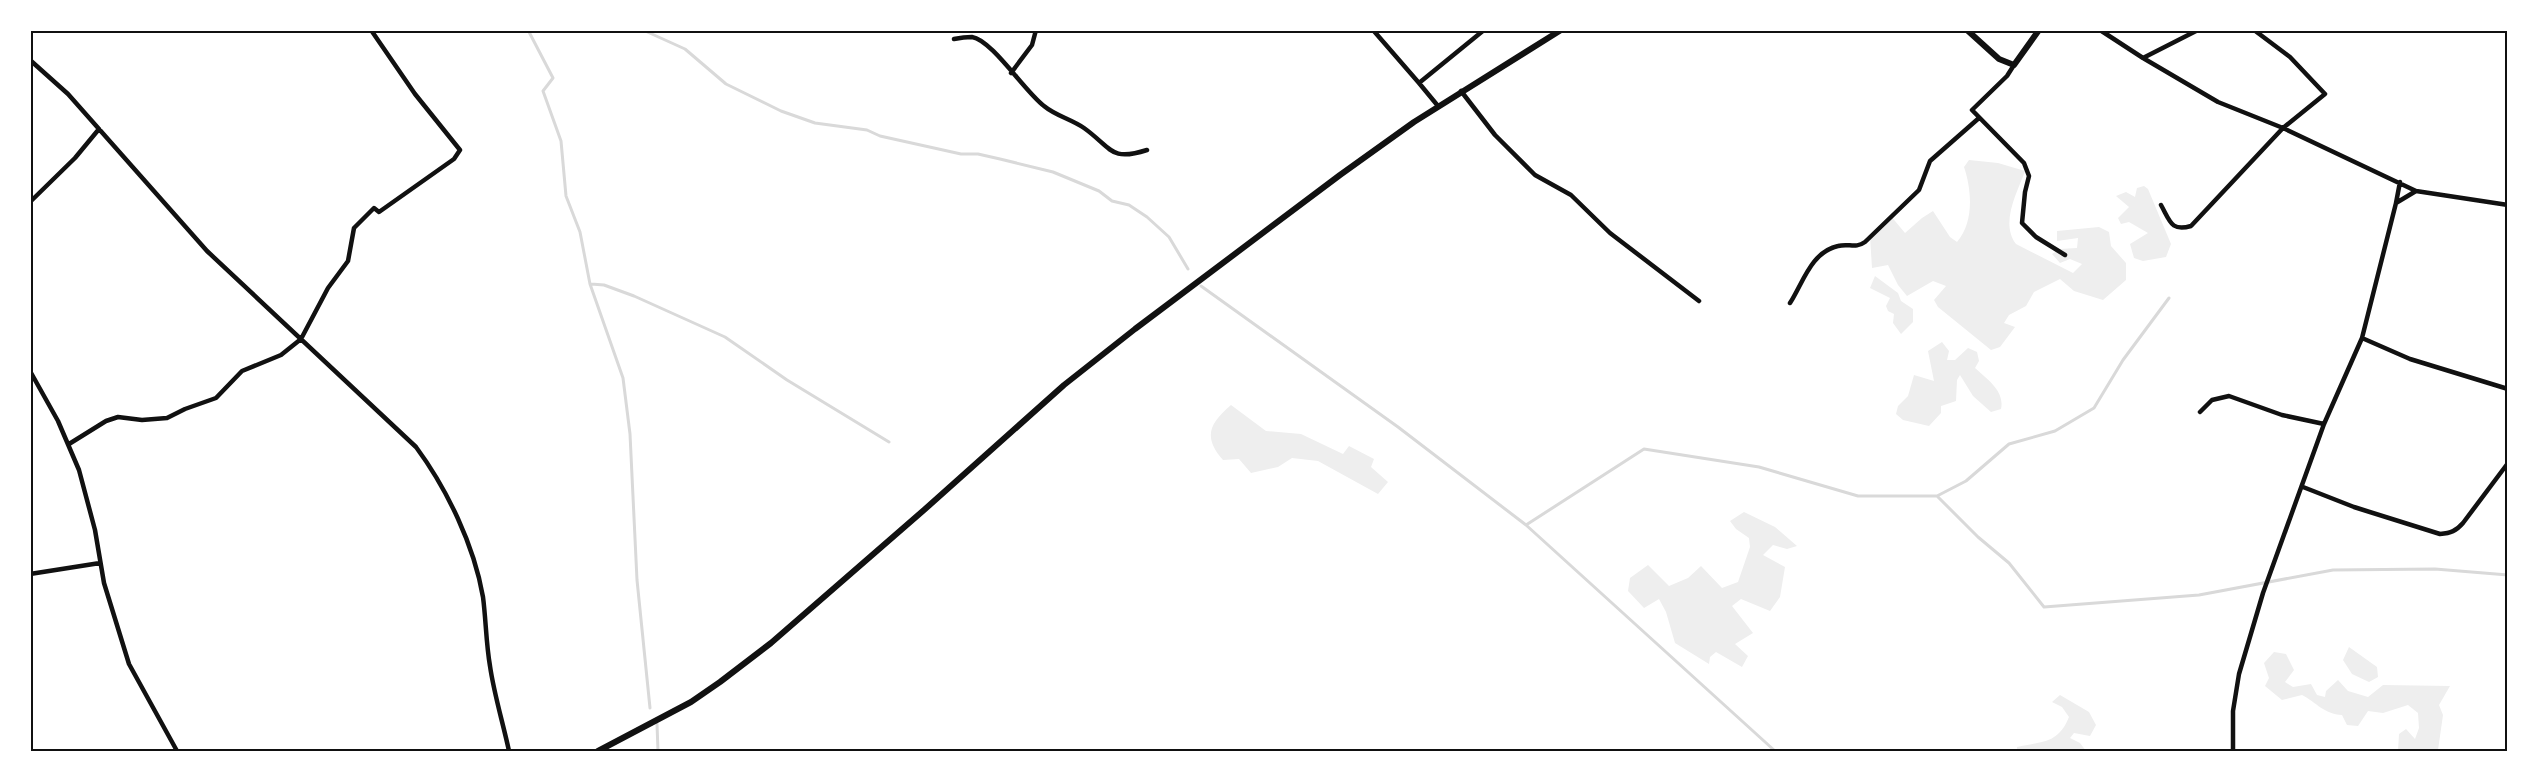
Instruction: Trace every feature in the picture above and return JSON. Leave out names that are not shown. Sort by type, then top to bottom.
[{"type":"street","points":[[69,444],[106,421],[118,417],[142,420],[167,418],[216,398],[242,371],[281,355],[301,339],[328,288],[348,261],[353,232],[358,221],[374,208],[379,212],[454,159],[460,150],[415,94],[371,30]]},
{"type":"street","points":[[1011,73],[1032,45],[1036,30]]},
{"type":"street","points":[[1373,30],[1438,106]]},
{"type":"street","points":[[1419,83],[1484,30]]},
{"type":"street","points":[[598,751],[691,702],[720,682],[771,643],[1064,385],[1321,189],[1438,106],[1561,30]]},
{"type":"street","points":[[1967,30],[1992,54],[2014,65]]},
{"type":"street","points":[[2039,30],[2007,76],[1972,110],[2024,163],[2029,172],[2022,223],[2036,237],[2065,255]]},
{"type":"street","points":[[2100,30],[2218,102],[2283,128],[2416,191],[2508,205]]},
{"type":"street","points":[[2143,58],[2198,30]]},
{"type":"street","points":[[2161,205],[2173,226],[2181,229],[2191,226],[2283,128],[2325,94],[2290,57],[2254,30]]},
{"type":"street","points":[[954,39],[973,37],[990,46],[1011,73],[1046,108],[1077,124],[1116,153],[1128,156],[1147,150]]},
{"type":"street","points":[[30,60],[68,94],[207,251],[416,447],[446,496],[472,558],[483,596],[490,668],[509,751]]},
{"type":"street","points":[[1461,91],[1495,135],[1535,176],[1571,195],[1610,233],[1699,301]]},
{"type":"street","points":[[1790,303],[1818,255],[1839,245],[1854,248],[1865,242],[1919,190],[1930,161],[1979,118]]},
{"type":"street","points":[[30,202],[75,158],[99,129]]},
{"type":"street","points":[[2233,751],[2233,711],[2239,674],[2263,593],[2324,424],[2362,338],[2400,182]]},
{"type":"street","points":[[2396,203],[2416,191]]},
{"type":"street","points":[[2362,338],[2410,359],[2508,389]]},
{"type":"street","points":[[30,371],[69,444],[88,502],[100,563],[129,664],[177,751]]},
{"type":"street","points":[[2200,412],[2212,400],[2229,396],[2282,415],[2324,424]]},
{"type":"street","points":[[2303,487],[2354,507],[2440,534],[2448,534],[2456,531],[2463,523],[2508,463]]},
{"type":"street","points":[[30,574],[100,563]]},
{"type":"shaded area","points":[[1969,160],[1998,163],[2025,171],[2014,198],[2010,217],[2011,236],[2016,244],[2073,273],[2082,264],[2070,259],[2060,263],[2052,254],[2060,249],[2077,248],[2078,238],[2057,241],[2057,231],[2099,227],[2109,232],[2111,246],[2126,263],[2126,280],[2103,300],[2074,291],[2060,279],[2034,292],[2026,306],[2009,315],[2004,323],[2015,327],[2000,347],[1991,350],[1938,307],[1934,300],[1946,286],[1933,281],[1907,296],[1898,285],[1888,265],[1872,268],[1870,236],[1890,215],[1905,233],[1933,211],[1950,237],[1957,242],[1963,234],[1969,216],[1969,186],[1964,167]]},
{"type":"shaded area","points":[[2144,186],[2148,189],[2171,244],[2166,257],[2143,261],[2134,258],[2130,244],[2148,233],[2129,222],[2121,224],[2118,218],[2129,207],[2116,196],[2126,192],[2135,197],[2137,188]]},
{"type":"shaded area","points":[[1875,276],[1898,293],[1901,301],[1913,309],[1913,322],[1901,334],[1893,323],[1894,314],[1888,311],[1886,306],[1890,298],[1870,288]]},
{"type":"shaded area","points":[[1942,342],[1949,351],[1947,360],[1955,360],[1968,348],[1977,352],[1979,361],[1975,368],[1998,391],[2002,403],[2001,409],[1991,412],[1973,396],[1960,375],[1957,380],[1956,401],[1941,406],[1941,413],[1929,426],[1903,420],[1896,414],[1898,406],[1908,396],[1914,375],[1934,381],[1928,351]]},
{"type":"shaded area","points":[[1231,405],[1266,431],[1301,434],[1343,454],[1349,446],[1374,459],[1371,467],[1388,482],[1378,494],[1318,461],[1292,458],[1278,467],[1251,473],[1239,459],[1223,460],[1213,444],[1211,431],[1218,418]]},
{"type":"shaded area","points":[[1744,512],[1775,527],[1797,546],[1787,549],[1773,545],[1763,555],[1785,567],[1780,597],[1770,611],[1741,599],[1732,606],[1753,633],[1735,644],[1748,656],[1742,667],[1716,652],[1710,657],[1709,664],[1675,643],[1666,612],[1659,599],[1644,608],[1628,591],[1630,578],[1648,565],[1669,586],[1688,578],[1701,566],[1722,588],[1738,582],[1750,547],[1749,538],[1736,529],[1730,521]]},
{"type":"shaded area","points":[[2349,647],[2377,667],[2378,677],[2369,682],[2352,674],[2343,660]]},
{"type":"shaded area","points":[[2274,652],[2286,654],[2294,670],[2285,682],[2293,687],[2311,684],[2317,695],[2325,697],[2326,691],[2338,680],[2348,691],[2368,697],[2383,685],[2450,686],[2439,705],[2443,715],[2438,750],[2398,751],[2399,734],[2406,729],[2415,739],[2419,728],[2418,713],[2408,705],[2383,713],[2368,711],[2358,726],[2347,725],[2342,715],[2325,710],[2302,695],[2282,700],[2265,686],[2269,678],[2264,663]]},
{"type":"shaded area","points":[[2060,695],[2089,712],[2096,725],[2090,736],[2074,733],[2070,738],[2080,743],[2086,751],[2017,751],[2017,747],[2055,737],[2065,726],[2069,717],[2062,707],[2052,702]]},
{"type":"waterway","points":[[528,30],[553,78],[543,91],[561,141],[566,196],[580,232],[590,284],[623,378],[630,434],[637,580],[650,708]]},
{"type":"waterway","points":[[643,30],[685,49],[726,84],[781,111],[815,123],[867,130],[880,136],[961,154],[978,154],[1053,172],[1099,191],[1112,201],[1129,205],[1147,217],[1169,237],[1188,269]]},
{"type":"waterway","points":[[591,284],[604,285],[634,296],[725,337],[787,380],[889,442]]},
{"type":"waterway","points":[[1201,286],[1398,427],[1526,525],[1775,751]]},
{"type":"waterway","points":[[1526,525],[1644,449],[1759,467],[1858,496],[1937,496],[1966,481],[2009,444],[2055,431],[2094,408],[2123,360],[2169,298]]},
{"type":"waterway","points":[[1937,496],[1978,537],[2009,563],[2044,607],[2199,595],[2333,570],[2435,569],[2508,575]]},
{"type":"waterway","points":[[657,724],[658,751]]}]
